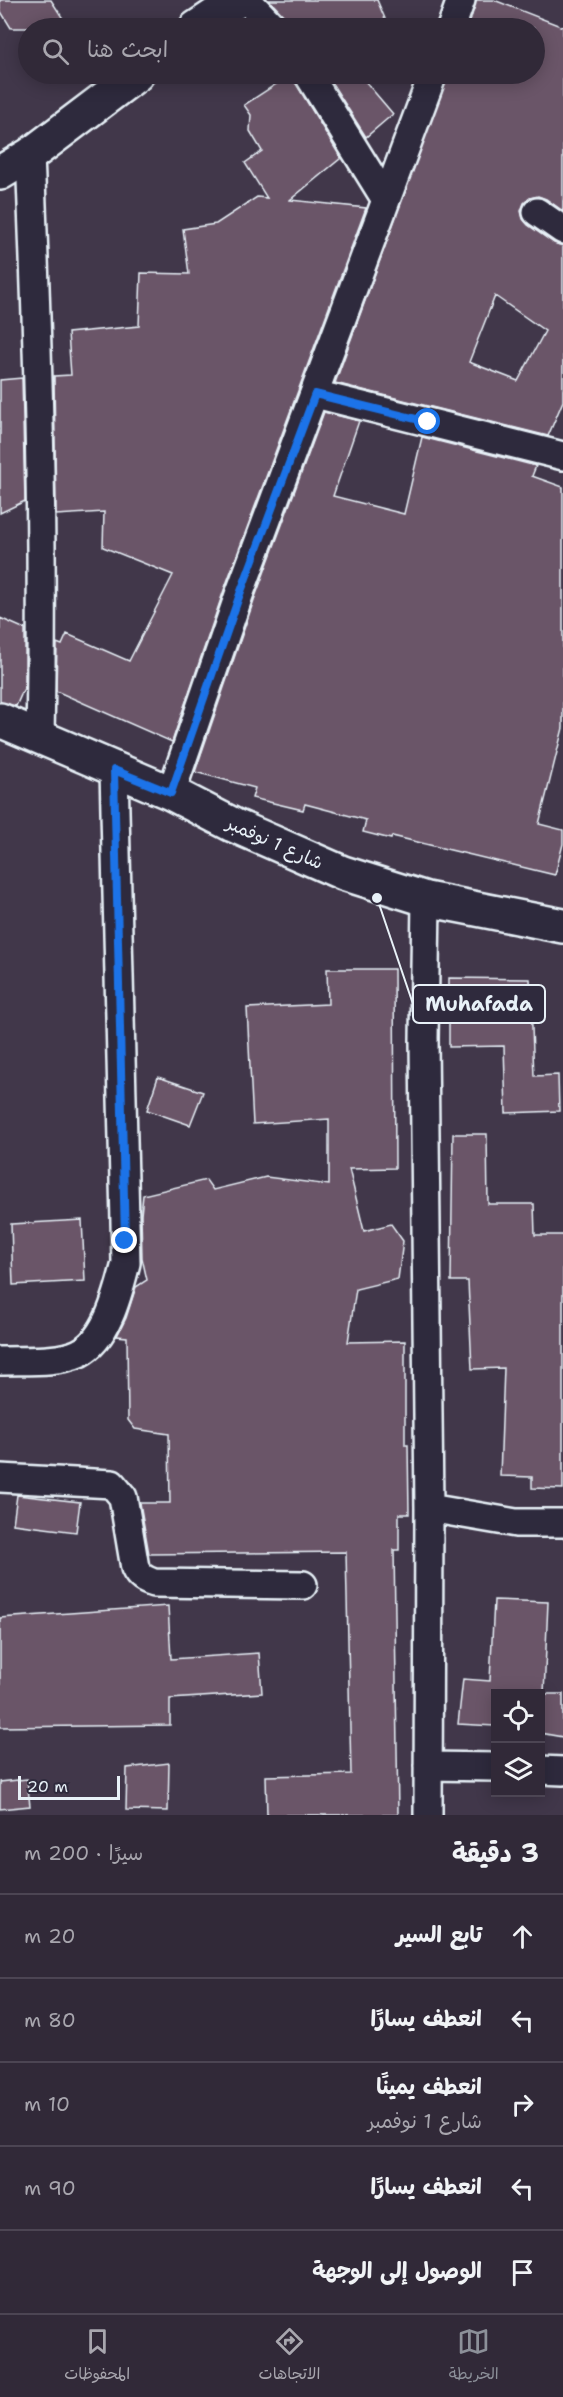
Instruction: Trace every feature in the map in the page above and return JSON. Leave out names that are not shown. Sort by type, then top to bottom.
[{"type":"main road","points":[[211,18],[238,0]]},
{"type":"main road","points":[[0,174],[30,155],[124,84]]},
{"type":"main road","name":"شارع 1 نوفمبر","points":[[0,720],[171,793],[234,825],[343,873],[426,898],[563,926]]},
{"type":"street","points":[[247,0],[264,18]]},
{"type":"street","points":[[455,18],[461,0]]},
{"type":"street","points":[[314,84],[386,200]]},
{"type":"street","points":[[171,793],[240,594],[430,84]]},
{"type":"street","points":[[30,155],[39,397],[43,593],[40,736]]},
{"type":"street","points":[[537,212],[563,230]]},
{"type":"street","points":[[315,394],[563,456]]},
{"type":"street","points":[[0,1360],[57,1358],[81,1352],[107,1322],[116,1304],[126,1263],[114,770]]},
{"type":"street","points":[[426,898],[424,1040],[429,1508],[428,1815]]},
{"type":"street","points":[[0,1478],[112,1484],[123,1497],[135,1568],[138,1575],[154,1583],[303,1585]]},
{"type":"street","points":[[429,1508],[516,1523],[563,1523]]},
{"type":"street","points":[[428,1766],[491,1767]]},
{"type":"street","points":[[545,1770],[563,1771]]},
{"type":"building","points":[[0,0],[51,0],[63,18],[18,18],[18,28],[11,28],[0,10]]},
{"type":"building","points":[[269,0],[377,0],[385,18],[286,18]]},
{"type":"building","points":[[476,0],[494,0],[540,18],[471,18]]},
{"type":"building","points":[[545,20],[563,27],[563,211],[538,196],[524,203],[521,211],[528,225],[554,243],[563,246],[563,401],[548,436],[335,383],[444,84],[545,84]],"holes":[[[495,296],[545,331],[518,381],[469,362]]]},
{"type":"building","points":[[276,84],[296,84],[341,158],[290,200],[366,208],[224,590],[172,742],[56,691],[57,643],[62,645],[67,634],[129,661],[173,575],[103,547],[104,512],[56,515],[54,376],[71,375],[68,333],[139,326],[141,273],[189,274],[183,229],[216,224],[257,197],[267,198],[245,163],[262,151],[250,131],[251,115],[244,105]]},
{"type":"building","points":[[332,84],[368,84],[393,114],[366,137]]},
{"type":"building","points":[[22,378],[25,501],[0,513],[0,380]]},
{"type":"building","points":[[324,412],[359,421],[333,496],[404,514],[422,437],[536,466],[532,476],[563,487],[563,728],[539,824],[563,830],[563,844],[555,875],[392,836],[391,839],[363,832],[366,820],[305,804],[303,810],[252,798],[255,788],[195,772],[254,600]]},
{"type":"building","points":[[0,618],[25,629],[25,686],[16,706],[0,702]]},
{"type":"building","points":[[327,969],[394,969],[395,1168],[349,1169],[364,1231],[391,1224],[403,1241],[398,1279],[356,1289],[348,1342],[405,1341],[405,1445],[408,1445],[409,1514],[399,1514],[399,1550],[394,1550],[398,1815],[267,1815],[266,1776],[351,1774],[346,1552],[149,1554],[140,1503],[170,1503],[169,1434],[135,1429],[128,1420],[127,1337],[117,1336],[126,1318],[136,1287],[147,1280],[142,1258],[143,1195],[206,1180],[213,1190],[266,1177],[329,1185],[329,1119],[253,1124],[247,1008],[328,1004]]},
{"type":"building","points":[[449,978],[530,979],[534,1076],[558,1075],[559,1111],[506,1113],[504,1046],[449,1047]]},
{"type":"building","points":[[158,1077],[203,1092],[190,1125],[147,1110]]},
{"type":"building","points":[[453,1134],[487,1134],[488,1204],[534,1204],[535,1235],[563,1235],[563,1489],[532,1488],[532,1477],[500,1476],[504,1368],[472,1369],[468,1281],[451,1281]]},
{"type":"building","points":[[82,1220],[85,1281],[13,1285],[11,1224]]},
{"type":"building","points":[[17,1495],[80,1502],[76,1532],[13,1524]]},
{"type":"building","points":[[494,1600],[548,1602],[544,1689],[491,1689],[491,1726],[458,1724],[463,1679],[490,1681]]},
{"type":"building","points":[[168,1606],[171,1659],[259,1653],[262,1693],[170,1699],[170,1725],[0,1727],[0,1618]]},
{"type":"building","points":[[545,1694],[563,1694],[563,1737],[545,1734]]},
{"type":"building","points":[[169,1763],[168,1811],[126,1810],[127,1768]]},
{"type":"building","points":[[27,1779],[30,1806],[0,1809],[0,1782]]},
{"type":"place","name":"Muhafada","points":[[377,898]]},
{"type":"route","points":[[125,1241],[114,770],[171,793],[240,594],[315,394],[428,422]]}]
